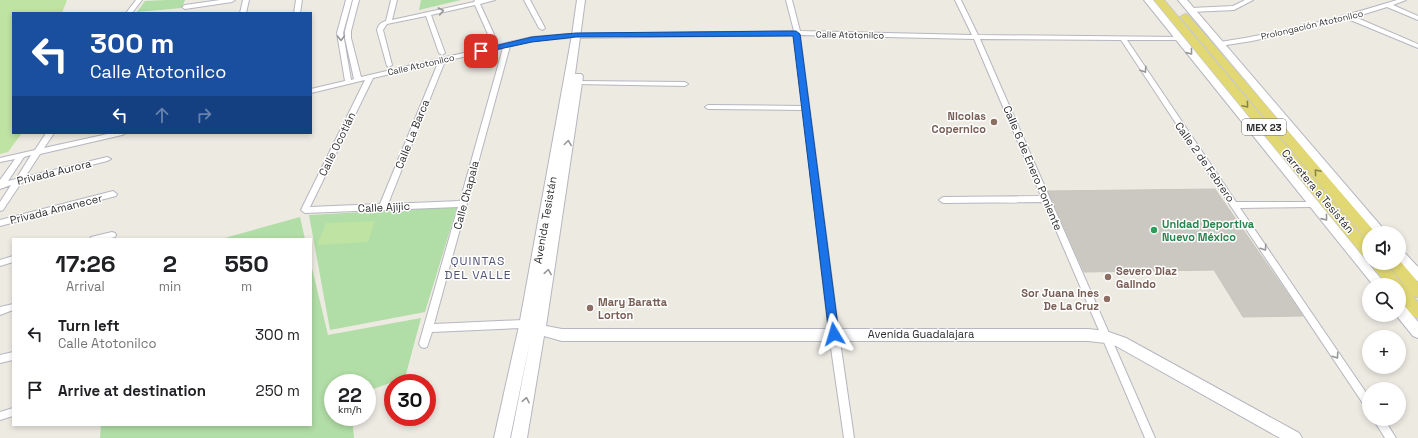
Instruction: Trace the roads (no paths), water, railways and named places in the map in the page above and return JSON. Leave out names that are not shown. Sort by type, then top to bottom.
[{"type":"main road","name":"Carretera a Tesistán","points":[[1159,0],[1362,245]]},
{"type":"main road","name":"Carretera a Tesistán","points":[[1170,0],[1362,226]]},
{"type":"main road","points":[[1383,270],[1389,278]]},
{"type":"main road","points":[[1400,270],[1418,292]]},
{"type":"main road","points":[[1406,297],[1418,312]]},
{"type":"street","points":[[130,12],[139,0]]},
{"type":"street","points":[[182,12],[189,0]]},
{"type":"street","points":[[185,7],[232,0]]},
{"type":"street","points":[[243,12],[246,0]]},
{"type":"street","points":[[297,12],[299,0]]},
{"type":"street","points":[[348,82],[340,33],[349,0]]},
{"type":"street","points":[[356,0],[348,31],[348,38],[358,80]]},
{"type":"street","points":[[389,21],[394,0]]},
{"type":"street","points":[[389,65],[380,30],[382,25],[389,21],[492,0]]},
{"type":"street","points":[[527,0],[542,28]]},
{"type":"street","name":"Avenida Tesistán","points":[[502,438],[533,327],[577,83],[580,35],[580,0]]},
{"type":"street","name":"Avenida Tesistán","points":[[519,438],[533,327],[580,35],[587,0]]},
{"type":"street","points":[[789,0],[796,34],[834,334],[849,438]]},
{"type":"street","name":"Calle 6 de Enero Poniente","points":[[958,0],[976,37],[1150,438]]},
{"type":"street","points":[[1148,0],[1374,278]]},
{"type":"street","points":[[1182,0],[1375,226]]},
{"type":"street","points":[[1191,10],[1234,8],[1250,0]]},
{"type":"street","name":"Prolongación Atotonilco","points":[[1220,44],[1252,39],[1349,17],[1403,0]]},
{"type":"street","points":[[477,2],[494,41]]},
{"type":"street","points":[[1388,5],[1418,18]]},
{"type":"street","points":[[428,14],[442,57]]},
{"type":"street","points":[[1349,17],[1418,46]]},
{"type":"street","name":"Calle Atotonilco","points":[[312,91],[370,78],[442,57],[540,38],[580,35],[796,34],[1179,38]]},
{"type":"street","name":"Calle 2 de Febrero","points":[[1123,38],[1190,142],[1235,205],[1362,396]]},
{"type":"street","name":"Calle Chapala","points":[[424,344],[507,45]]},
{"type":"street","name":"Calle La Barca","points":[[383,207],[442,57]]},
{"type":"street","name":"Calle Ocotlán","points":[[305,210],[370,78]]},
{"type":"street","points":[[577,83],[685,84]]},
{"type":"street","points":[[1218,86],[1230,86]]},
{"type":"street","points":[[708,107],[806,108]]},
{"type":"street","points":[[0,208],[49,134]]},
{"type":"street","points":[[0,160],[39,150],[117,134]]},
{"type":"street","points":[[0,185],[22,155]]},
{"type":"street","name":"Privada Aurora","points":[[0,185],[107,159]]},
{"type":"street","name":"Privada Amanecer","points":[[0,223],[113,194]]},
{"type":"street","points":[[943,200],[1046,199]]},
{"type":"street","name":"Calle Ajijic","points":[[305,210],[463,204]]},
{"type":"street","points":[[1235,205],[1314,204]]},
{"type":"street","points":[[98,238],[112,234]]},
{"type":"street","points":[[0,263],[12,259]]},
{"type":"street","points":[[1406,262],[1418,276]]},
{"type":"street","points":[[0,311],[12,307]]},
{"type":"street","points":[[1406,317],[1418,332]]},
{"type":"street","name":"Avenida Guadalajara","points":[[429,328],[522,324],[562,335],[1088,335],[1121,342],[1294,438]]},
{"type":"street","points":[[0,359],[12,356]]},
{"type":"street","points":[[0,416],[12,412]]},
{"type":"street","points":[[1383,426],[1391,438]]},
{"type":"place","name":"Nicolas Copernico","points":[[994,122]]},
{"type":"place","name":"Unidad Deportiva Nuevo México","points":[[1154,230]]},
{"type":"place","name":"Severo Diaz Galindo","points":[[1108,277]]},
{"type":"place","name":"Sor Juana Ines De La Cruz","points":[[1107,299]]},
{"type":"place","name":"Mary Baratta Lorton","points":[[590,308]]},
{"type":"district","name":"QUINTAS DEL VALLE","points":[[478,268]]}]
